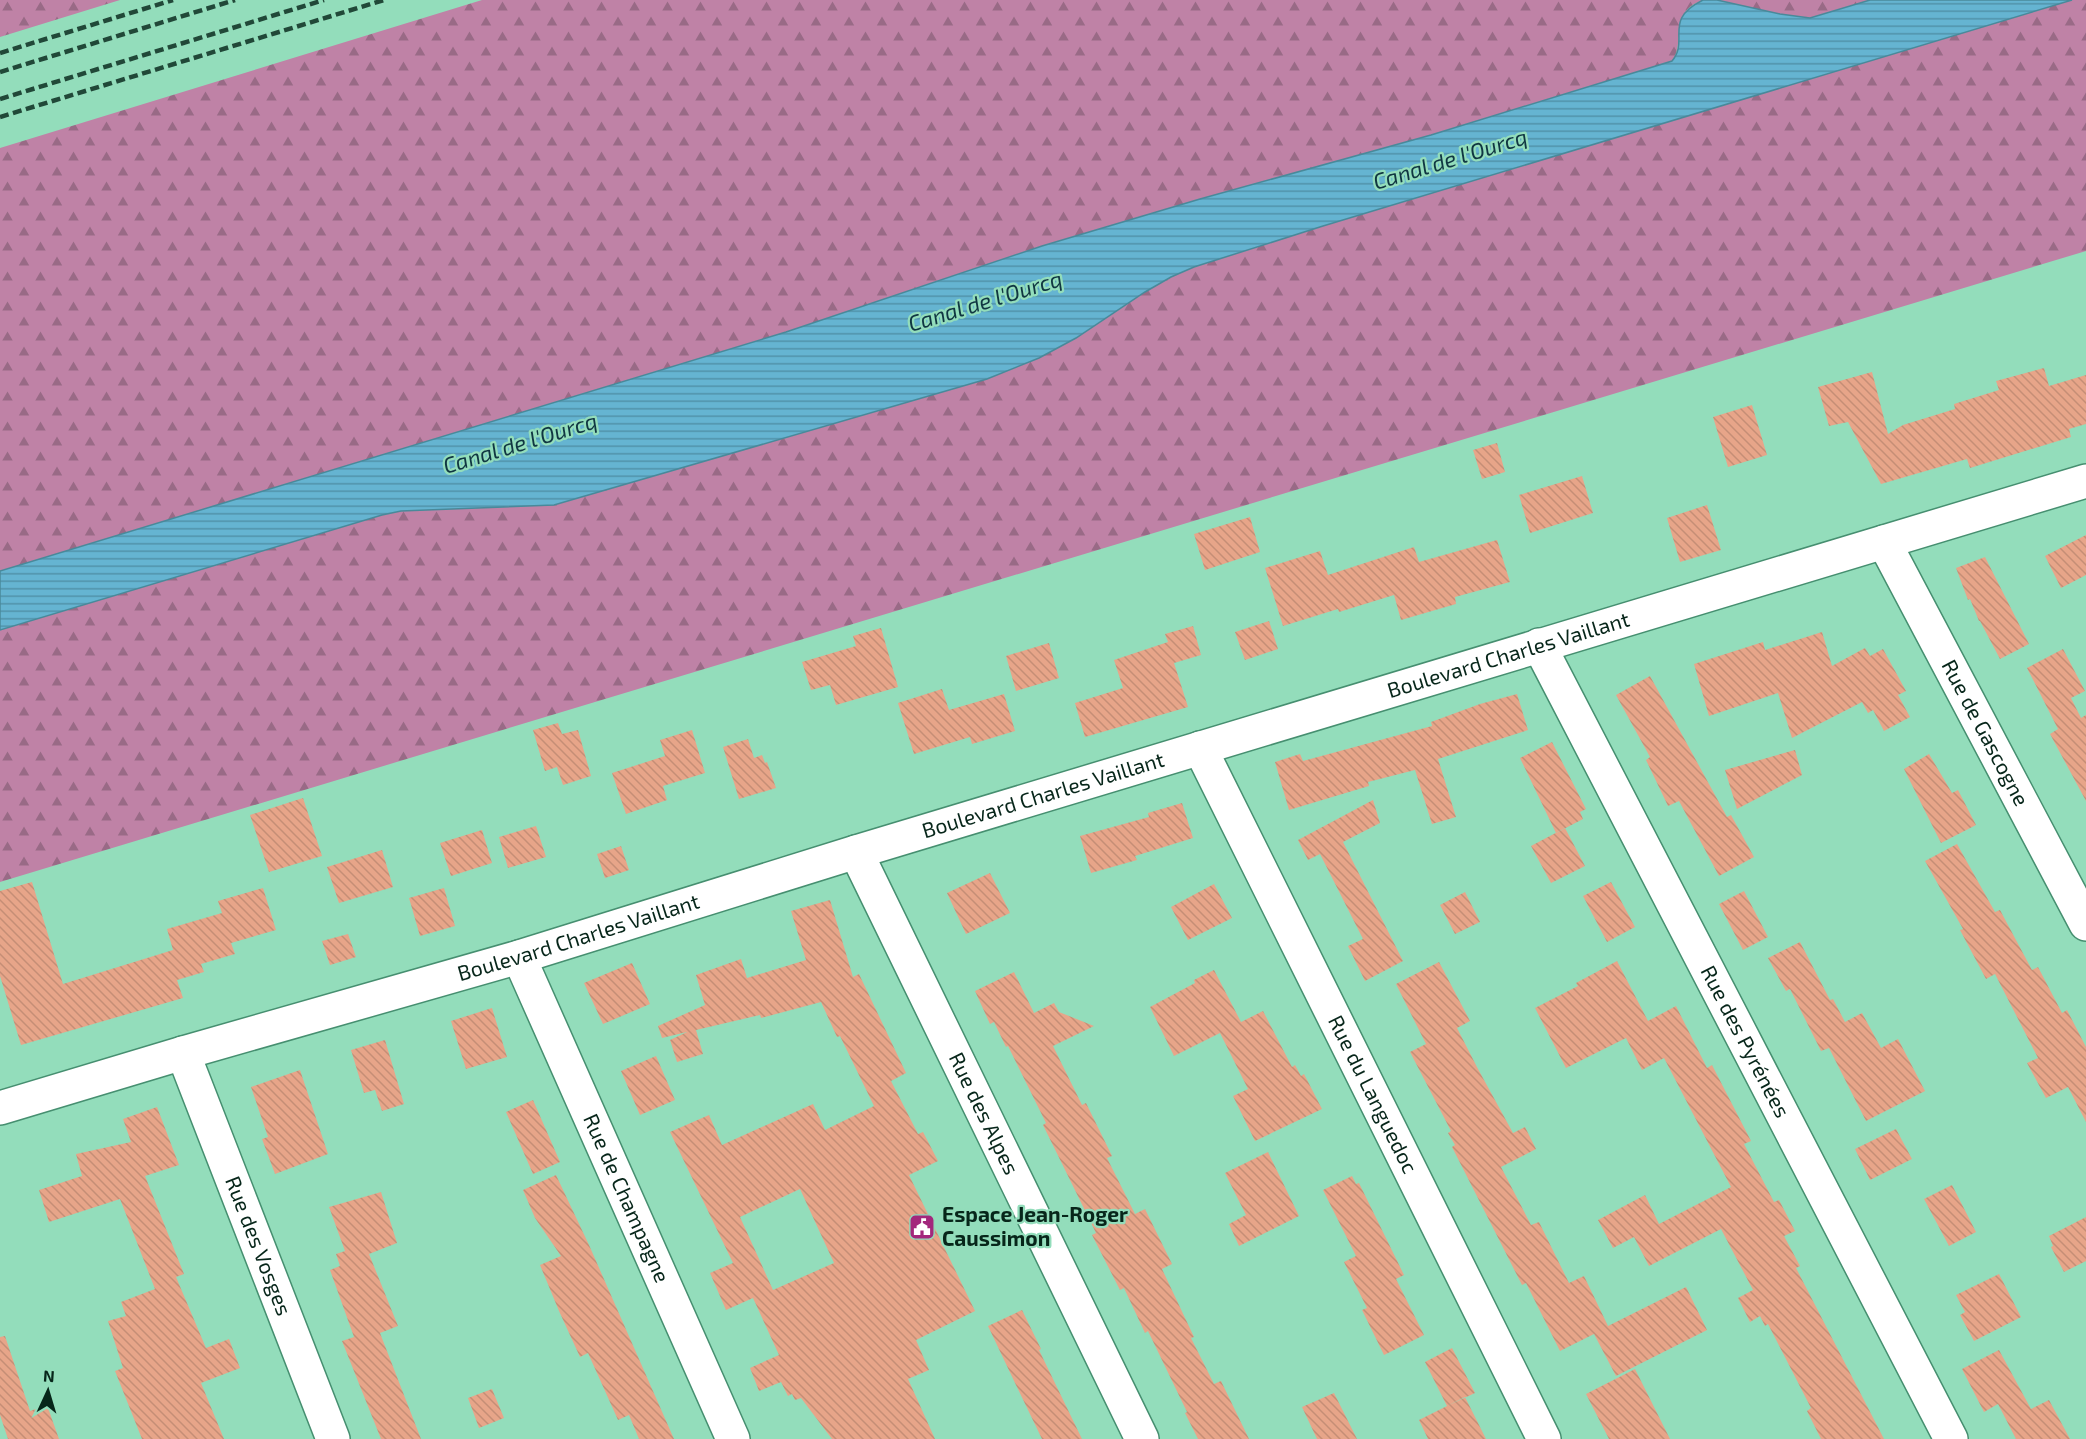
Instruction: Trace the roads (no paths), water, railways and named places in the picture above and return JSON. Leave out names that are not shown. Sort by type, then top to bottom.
[{"type":"street","name":"Boulevard Charles Vaillant","points":[[0,1108],[519,957],[856,852],[2086,481]]},
{"type":"street","name":"Rue de Gascogne","points":[[1884,542],[2086,924]]},
{"type":"street","name":"Rue des Pyrénées","points":[[1539,645],[1951,1439]]},
{"type":"street","name":"Rue du Languedoc","points":[[1200,748],[1544,1439]]},
{"type":"street","name":"Rue des Alpes","points":[[856,852],[1142,1439]]},
{"type":"street","name":"Rue de Champagne","points":[[519,957],[733,1439]]},
{"type":"street","name":"Rue des Vosges","points":[[183,1053],[333,1439]]},
{"type":"water","name":"Canal de l'Ourcq","points":[[1703,0],[1717,0],[1810,18],[1870,0],[2072,0],[1194,267],[1145,292],[1076,338],[1039,358],[987,379],[554,505],[401,511],[382,515],[0,630],[0,571],[786,332],[1042,246],[1200,199],[1431,135],[1672,61],[1679,45],[1679,30],[1683,15]]},
{"type":"railway","points":[[0,53],[173,0]]},
{"type":"railway","points":[[0,72],[235,0]]},
{"type":"railway","points":[[0,99],[324,0]]},
{"type":"railway","points":[[0,117],[384,0]]},
{"type":"place","name":"Espace Jean-Roger Caussimon","points":[[922,1227]]}]
